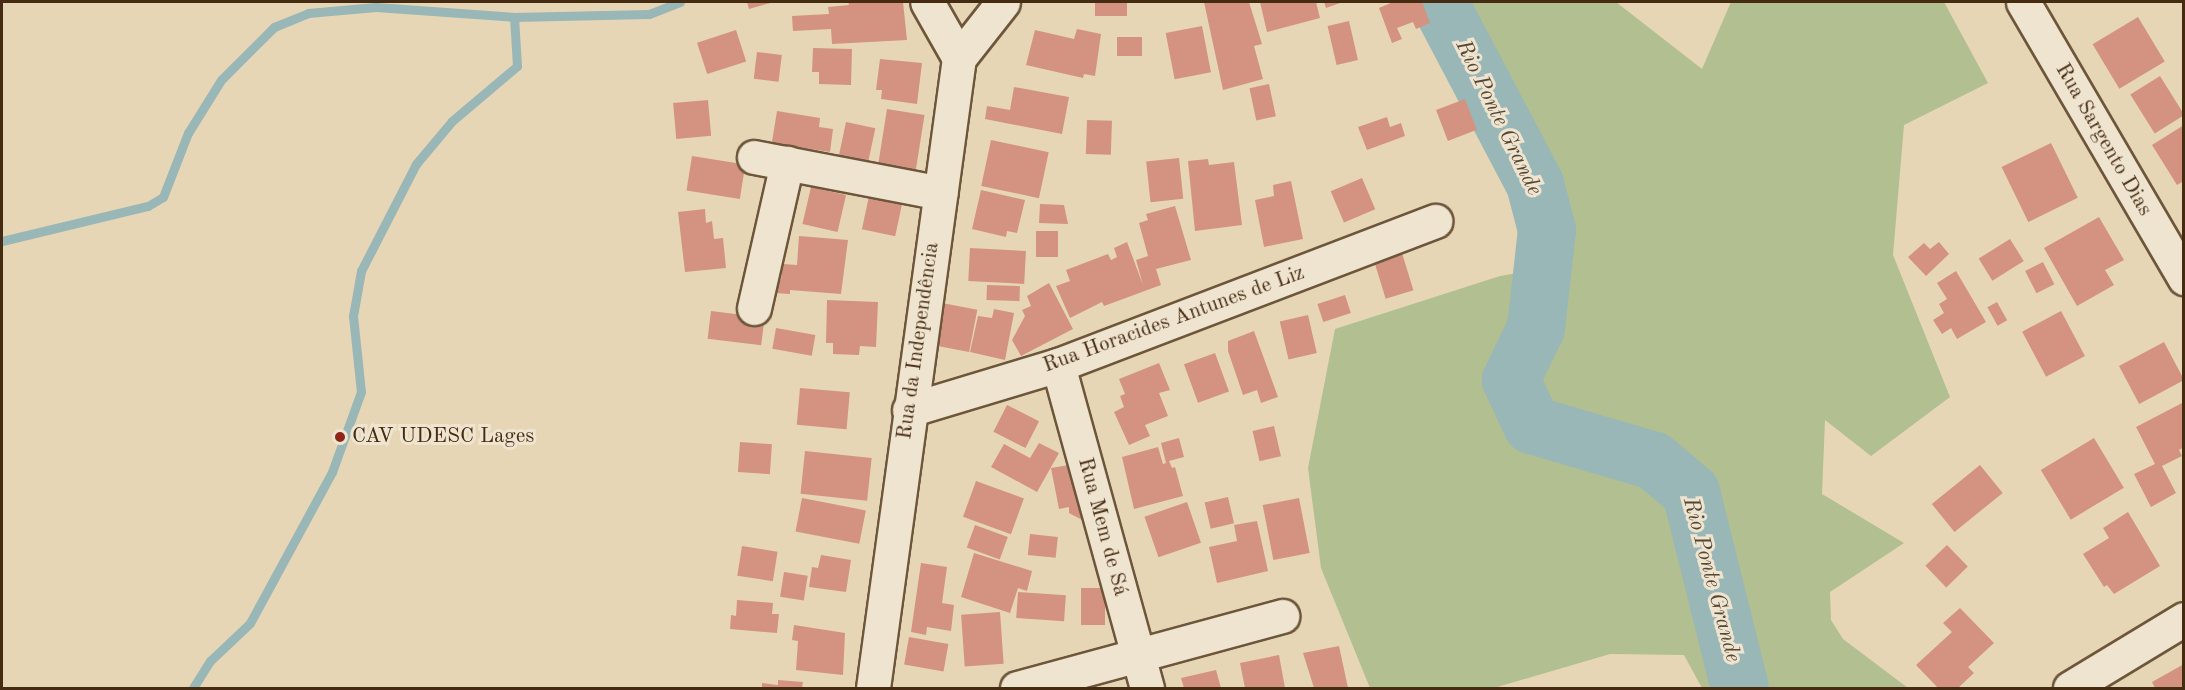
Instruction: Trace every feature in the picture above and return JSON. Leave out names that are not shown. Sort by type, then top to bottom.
[{"type":"street","points":[[927,2],[960,57],[1003,2]]},
{"type":"street","name":"Rua Sargento Dias","points":[[2023,2],[2184,278]]},
{"type":"street","name":"Rua da Independência","points":[[873,688],[909,410],[960,57]]},
{"type":"street","points":[[754,157],[941,193]]},
{"type":"street","points":[[754,308],[787,163]]},
{"type":"street","name":"Rua Horacides Antunes de Liz","points":[[909,410],[1058,364],[1437,221]]},
{"type":"street","name":"Rua Mem de Sá","points":[[1058,364],[1147,688]]},
{"type":"street","points":[[1017,688],[1282,616]]},
{"type":"street","points":[[2070,688],[2184,619]]},
{"type":"green space","points":[[1425,2],[1616,2],[1702,69],[1731,2],[1944,2],[1988,83],[1904,125],[1893,255],[1950,397],[1871,456],[1825,420],[1822,494],[1904,543],[1830,592],[1831,620],[1843,639],[1908,688],[1702,688],[1684,655],[1610,654],[1494,688],[1370,688],[1321,568],[1308,468],[1335,329],[1500,276],[1556,267]]},
{"type":"building","points":[[747,2],[774,2],[749,9]]},
{"type":"building","points":[[848,2],[903,2],[907,40],[832,44],[831,29],[793,31],[792,16],[829,14],[828,7],[849,5]]},
{"type":"building","points":[[1095,2],[1127,2],[1127,16],[1095,16]]},
{"type":"building","points":[[1204,2],[1249,2],[1262,44],[1254,46],[1263,79],[1223,90]]},
{"type":"building","points":[[1260,2],[1316,2],[1320,18],[1267,32]]},
{"type":"building","points":[[1324,2],[1343,2],[1326,8]]},
{"type":"building","points":[[1393,2],[1422,2],[1430,23],[1416,29],[1413,22],[1397,28],[1402,39],[1392,43],[1379,8]]},
{"type":"building","points":[[2138,17],[2165,62],[2119,89],[2093,44]]},
{"type":"building","points":[[1349,21],[1358,60],[1337,65],[1328,26]]},
{"type":"building","points":[[1202,26],[1211,72],[1175,79],[1166,33]]},
{"type":"building","points":[[1077,29],[1101,34],[1095,76],[1084,74],[1083,78],[1026,65],[1035,30],[1074,39]]},
{"type":"building","points":[[736,30],[746,61],[707,74],[697,43]]},
{"type":"building","points":[[1117,37],[1142,37],[1142,56],[1117,56]]},
{"type":"building","points":[[813,48],[852,49],[851,85],[819,84],[819,72],[812,72]]},
{"type":"building","points":[[757,52],[782,55],[779,82],[754,79]]},
{"type":"building","points":[[880,59],[922,63],[917,104],[881,99],[882,90],[876,90]]},
{"type":"building","points":[[2160,76],[2184,115],[2155,134],[2130,95]]},
{"type":"building","points":[[1269,84],[1276,116],[1256,120],[1249,88]]},
{"type":"building","points":[[1014,87],[1069,97],[1062,134],[985,119],[987,106],[1010,110]]},
{"type":"building","points":[[1465,99],[1477,130],[1448,141],[1436,110]]},
{"type":"building","points":[[708,100],[711,136],[676,139],[673,103]]},
{"type":"building","points":[[887,109],[925,115],[916,171],[878,165]]},
{"type":"building","points":[[777,111],[820,118],[819,127],[833,129],[830,152],[790,146],[789,151],[771,148]]},
{"type":"building","points":[[1387,117],[1390,127],[1401,123],[1405,136],[1367,150],[1358,127]]},
{"type":"building","points":[[1087,120],[1112,121],[1111,155],[1086,154]]},
{"type":"building","points":[[846,122],[875,128],[868,162],[839,156]]},
{"type":"building","points":[[2184,125],[2184,181],[2177,185],[2152,145]]},
{"type":"building","points":[[991,140],[1049,152],[1039,198],[981,186]]},
{"type":"building","points":[[2051,143],[2078,198],[2028,222],[2002,167]]},
{"type":"building","points":[[692,156],[745,164],[740,199],[687,191]]},
{"type":"building","points":[[1179,158],[1183,199],[1150,202],[1146,161]]},
{"type":"building","points":[[1208,159],[1209,165],[1234,162],[1242,225],[1195,231],[1188,161]]},
{"type":"building","points":[[1362,178],[1375,209],[1344,223],[1331,191]]},
{"type":"building","points":[[1291,181],[1303,239],[1264,247],[1255,200],[1274,196],[1273,185]]},
{"type":"building","points":[[811,187],[846,195],[838,232],[802,224]]},
{"type":"building","points":[[981,190],[1025,200],[1017,233],[1007,231],[1006,237],[972,229]]},
{"type":"building","points":[[869,196],[902,203],[895,236],[862,229]]},
{"type":"building","points":[[1040,204],[1064,205],[1068,224],[1039,223]]},
{"type":"building","points":[[1175,206],[1191,260],[1156,269],[1161,285],[1104,306],[1102,302],[1070,318],[1056,286],[1070,281],[1066,270],[1108,254],[1111,260],[1117,257],[1114,248],[1127,242],[1143,285],[1136,260],[1148,256],[1139,223],[1148,220],[1146,214]]},
{"type":"building","points":[[705,209],[706,223],[712,221],[714,239],[723,238],[726,268],[685,272],[678,212]]},
{"type":"building","points":[[2099,217],[2124,260],[2105,270],[2114,285],[2077,306],[2044,248]]},
{"type":"building","points":[[1036,231],[1058,231],[1058,257],[1036,257]]},
{"type":"building","points":[[799,236],[848,240],[841,294],[790,290],[790,294],[775,293],[776,280],[781,280],[783,264],[797,265]]},
{"type":"building","points":[[2010,239],[2024,261],[1992,281],[1979,259]]},
{"type":"building","points":[[1939,242],[1949,254],[1926,276],[1908,257],[1924,243],[1930,249]]},
{"type":"building","points":[[970,248],[1026,251],[1024,284],[968,281]]},
{"type":"building","points":[[1402,253],[1413,290],[1386,299],[1374,261]]},
{"type":"building","points":[[2043,262],[2054,284],[2037,293],[2025,271]]},
{"type":"building","points":[[1956,271],[1986,322],[1957,339],[1951,328],[1942,334],[1933,320],[1944,313],[1939,304],[1947,299],[1937,283]]},
{"type":"building","points":[[1049,283],[1073,329],[1021,356],[1012,340],[1025,316],[1022,310],[1031,306],[1027,296]]},
{"type":"building","points":[[987,285],[1020,286],[1019,301],[986,300]]},
{"type":"building","points":[[1345,295],[1351,313],[1323,322],[1317,304]]},
{"type":"building","points":[[827,300],[878,302],[876,347],[860,346],[859,355],[833,354],[833,343],[826,343]]},
{"type":"building","points":[[1997,302],[2007,320],[1998,326],[1987,307]]},
{"type":"building","points":[[942,303],[977,310],[969,352],[934,345]]},
{"type":"building","points":[[994,309],[1014,313],[1005,360],[970,352],[978,316],[992,318]]},
{"type":"building","points":[[711,311],[765,318],[761,345],[708,339]]},
{"type":"building","points":[[2061,311],[2085,356],[2046,377],[2022,332]]},
{"type":"building","points":[[1308,315],[1317,353],[1289,360],[1280,322]]},
{"type":"building","points":[[776,328],[815,335],[812,356],[772,349]]},
{"type":"building","points":[[1254,331],[1278,397],[1261,403],[1257,390],[1243,395],[1228,351],[1228,341]]},
{"type":"building","points":[[2164,342],[2184,380],[2139,404],[2119,366]]},
{"type":"building","points":[[1215,353],[1229,392],[1198,403],[1184,364]]},
{"type":"building","points":[[1159,363],[1170,390],[1159,393],[1168,416],[1145,425],[1150,436],[1129,445],[1114,412],[1124,407],[1120,396],[1125,394],[1119,379]]},
{"type":"building","points":[[800,388],[850,392],[847,429],[797,425]]},
{"type":"building","points":[[2184,402],[2184,447],[2179,450],[2182,456],[2162,466],[2176,493],[2151,507],[2134,474],[2155,464],[2136,427]]},
{"type":"building","points":[[1007,405],[1039,421],[1025,448],[993,432]]},
{"type":"building","points":[[1274,426],[1281,456],[1260,461],[1253,431]]},
{"type":"building","points":[[1179,438],[1184,457],[1169,461],[1172,468],[1175,467],[1183,496],[1134,509],[1122,457],[1158,447],[1163,464],[1166,463],[1161,443]]},
{"type":"building","points":[[2094,438],[2124,488],[2071,520],[2041,470]]},
{"type":"building","points":[[740,442],[772,444],[770,474],[738,472]]},
{"type":"building","points":[[1039,443],[1059,453],[1037,492],[991,467],[1004,444],[1030,458]]},
{"type":"building","points":[[805,451],[872,458],[867,501],[801,494]]},
{"type":"building","points":[[1069,465],[1071,478],[1082,475],[1092,525],[1069,513],[1069,507],[1059,509],[1051,468]]},
{"type":"building","points":[[1980,465],[2003,493],[1954,532],[1932,504]]},
{"type":"building","points":[[976,481],[1024,498],[1011,534],[963,517]]},
{"type":"building","points":[[1228,497],[1234,523],[1211,529],[1205,502]]},
{"type":"building","points":[[802,498],[866,510],[859,544],[796,531]]},
{"type":"building","points":[[1299,498],[1310,553],[1273,560],[1263,505]]},
{"type":"building","points":[[1187,502],[1201,543],[1158,557],[1144,517]]},
{"type":"building","points":[[2128,512],[2160,566],[2114,594],[2107,585],[2104,587],[2083,554],[2109,538],[2103,528]]},
{"type":"building","points":[[1257,521],[1268,571],[1217,583],[1209,547],[1237,541],[1234,525]]},
{"type":"building","points":[[975,525],[1008,537],[1000,560],[967,548]]},
{"type":"building","points":[[1030,534],[1058,537],[1056,558],[1028,555]]},
{"type":"building","points":[[1947,545],[1968,567],[1946,587],[1925,566]]},
{"type":"building","points":[[742,546],[778,552],[773,581],[737,576]]},
{"type":"building","points":[[974,553],[1032,571],[1027,591],[1018,588],[1010,613],[961,597]]},
{"type":"building","points":[[821,555],[851,560],[846,592],[809,587],[812,567],[818,568]]},
{"type":"building","points":[[921,563],[947,567],[942,603],[954,605],[951,631],[927,627],[926,635],[911,632]]},
{"type":"building","points":[[784,572],[808,576],[804,600],[780,597]]},
{"type":"building","points":[[1081,588],[1105,588],[1105,625],[1081,625]]},
{"type":"building","points":[[1018,592],[1066,595],[1064,621],[1016,618]]},
{"type":"building","points":[[737,600],[773,603],[772,614],[779,614],[777,633],[730,629],[731,615],[736,616]]},
{"type":"building","points":[[1960,608],[1994,643],[1968,667],[1974,673],[1958,688],[1938,688],[1916,665],[1952,632],[1943,623]]},
{"type":"building","points":[[1000,612],[1004,664],[965,667],[961,615]]},
{"type":"building","points":[[794,625],[845,633],[843,675],[796,670],[798,641],[792,640]]},
{"type":"building","points":[[909,637],[948,644],[944,672],[904,665]]},
{"type":"building","points":[[1339,646],[1348,688],[1314,688],[1303,653]]},
{"type":"building","points":[[1279,655],[1285,688],[1245,688],[1240,663]]},
{"type":"building","points":[[2184,664],[2184,688],[2155,688],[2152,682]]},
{"type":"building","points":[[1216,670],[1221,688],[1184,688],[1181,678]]},
{"type":"building","points":[[778,680],[803,682],[802,688],[762,688],[762,683],[778,685]]},
{"type":"waterway","points":[[2,241],[148,206],[163,197],[188,133],[221,80],[274,27],[308,13],[376,7],[514,17],[649,14],[680,2]]},
{"type":"waterway","name":"Rio Ponte Grande","points":[[1439,2],[1535,184],[1547,230],[1536,328],[1511,380],[1532,425],[1654,461],[1691,492],[1740,688]]},
{"type":"waterway","points":[[193,688],[210,661],[250,623],[332,472],[361,392],[353,316],[361,271],[416,164],[452,121],[517,66],[514,17]]},
{"type":"place","name":"CAV UDESC Lages","points":[[340,437]]}]
